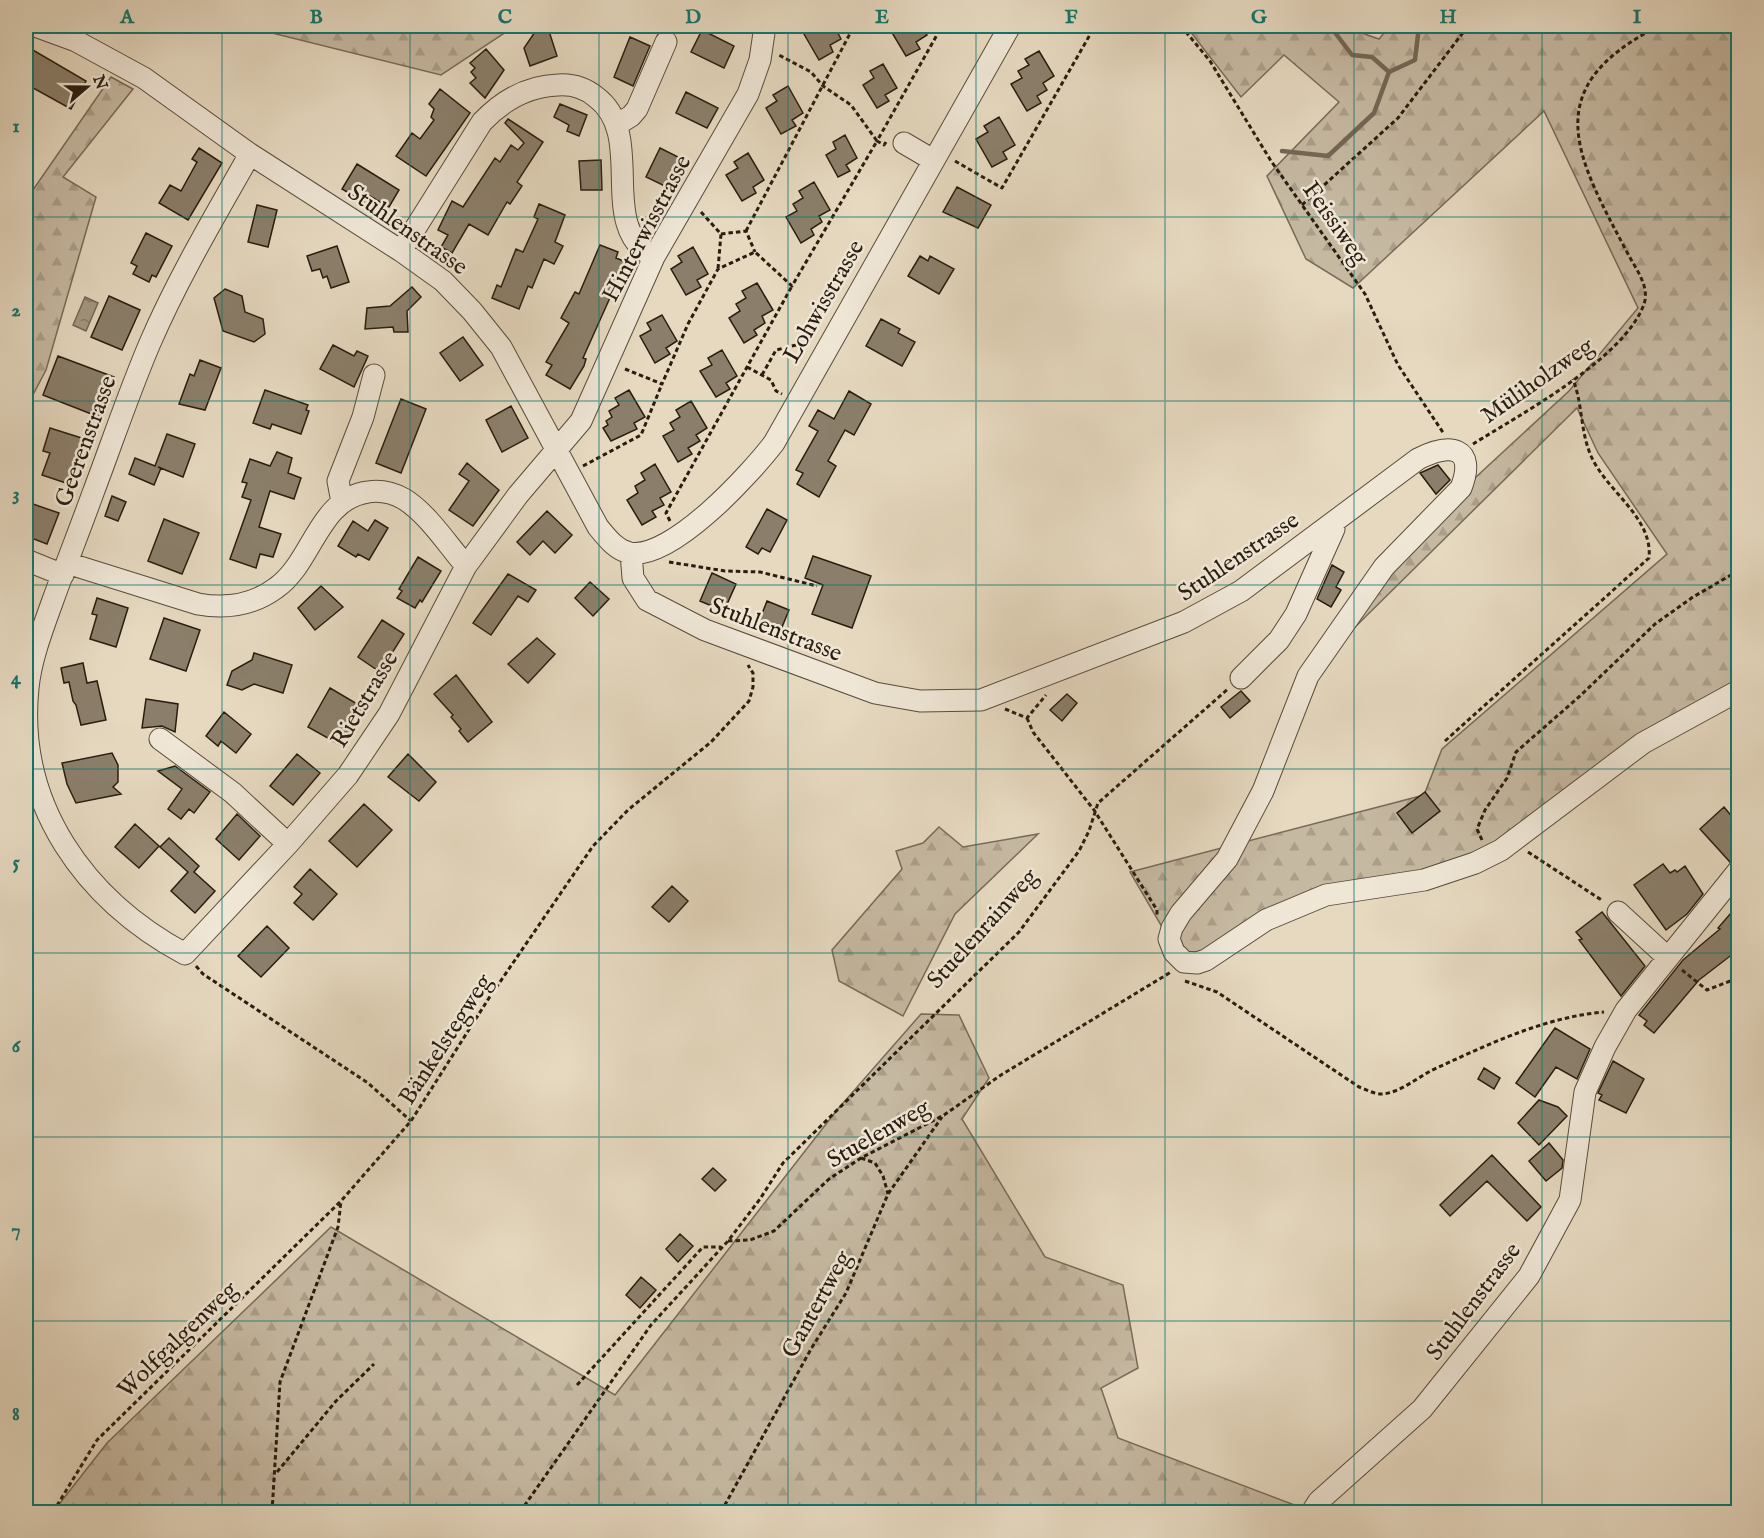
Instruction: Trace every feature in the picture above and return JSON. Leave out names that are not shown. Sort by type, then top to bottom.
[{"type":"street","name":"Stuhlenstrasse","points":[[35,26],[76,41],[144,78],[250,153],[443,281],[472,311],[514,370],[598,527],[617,548],[639,552],[633,578],[647,600],[673,615],[740,644],[875,693],[920,701],[981,700],[1184,622],[1240,591],[1418,459],[1436,449],[1454,450]]},
{"type":"street","name":"Lohwisstrasse","points":[[639,552],[678,535],[728,495],[774,443],[1010,26]]},
{"type":"street","name":"Hinterwisstrasse","points":[[557,449],[581,421],[654,257],[744,102],[764,36]]},
{"type":"street","points":[[618,124],[637,109],[666,42]]},
{"type":"street","points":[[401,251],[482,122],[498,105],[540,86],[562,85],[586,89],[605,103],[618,124],[622,144],[627,222],[641,248],[654,257]]},
{"type":"street","points":[[894,144],[936,155]]},
{"type":"street","name":"Geerenstrasse","points":[[185,954],[164,942],[101,891],[62,844],[37,787],[30,755],[27,725],[27,686],[39,642],[65,569],[151,342],[187,266],[250,153]]},
{"type":"street","points":[[342,502],[338,481],[363,417],[374,375]]},
{"type":"street","name":"Rietstrasse","points":[[185,954],[288,844],[348,775],[389,714],[465,566],[557,449]]},
{"type":"street","points":[[1454,450],[1466,462],[1467,474],[1461,488],[1384,567],[1308,676],[1263,791],[1227,860],[1181,914],[1172,928],[1169,939],[1178,966],[1206,960],[1266,920],[1326,895],[1424,880],[1475,863],[1643,743],[1738,691]]},
{"type":"street","points":[[26,560],[198,604],[217,608],[237,605],[256,600],[277,588],[291,575],[330,514],[342,502],[371,492],[388,493],[403,499],[419,511],[465,566]]},
{"type":"street","points":[[1241,678],[1279,640],[1296,614],[1334,529],[1332,524]]},
{"type":"street","points":[[160,739],[233,792],[288,844]]},
{"type":"street","name":"Stuhlenstrasse","points":[[1312,1512],[1319,1501],[1422,1409],[1529,1276],[1570,1200],[1585,1092],[1605,1047],[1626,1010],[1666,957],[1738,871]]},
{"type":"street","points":[[1618,912],[1666,957]]},
{"type":"path","points":[[746,231],[854,26]]},
{"type":"path","points":[[678,535],[666,513],[792,286],[942,26]]},
{"type":"path","points":[[936,155],[949,155],[947,157],[1002,188],[1095,26]]},
{"type":"path","name":"Feissiweg","points":[[1180,26],[1210,61],[1271,161],[1365,294],[1398,365],[1442,427],[1454,450]]},
{"type":"path","points":[[1302,205],[1398,118],[1468,26]]},
{"type":"path","name":"Müliholzweg","points":[[1454,450],[1573,380],[1596,363],[1635,321],[1644,303],[1645,291],[1642,279],[1586,174],[1576,131],[1580,104],[1589,80],[1627,42],[1659,26]]},
{"type":"path","points":[[764,36],[811,72],[822,86],[851,105],[877,141],[894,144]]},
{"type":"path","points":[[577,469],[641,435],[688,324],[718,268],[721,234],[689,198]]},
{"type":"path","points":[[721,234],[746,231]]},
{"type":"path","points":[[746,231],[755,252],[792,286]]},
{"type":"path","points":[[718,268],[755,252]]},
{"type":"path","points":[[762,375],[776,350],[800,344]]},
{"type":"path","points":[[606,362],[662,384]]},
{"type":"path","points":[[747,367],[771,380],[776,392],[780,394]]},
{"type":"path","points":[[1445,741],[1649,558],[1650,542],[1642,524],[1605,480],[1591,456],[1583,432],[1581,400],[1573,380]]},
{"type":"path","points":[[639,552],[655,559],[725,571],[760,572],[817,586]]},
{"type":"path","points":[[1618,912],[1522,848],[1503,855],[1491,851],[1476,829],[1489,802],[1507,778],[1516,752],[1580,696],[1655,624],[1738,571]]},
{"type":"path","name":"Bänkelstegweg","points":[[341,1201],[411,1121],[489,998],[593,846],[628,810],[711,742],[749,701],[753,687],[753,674],[740,644]]},
{"type":"path","name":"Stuelenrainweg","points":[[728,1241],[783,1164],[1019,932],[1079,851],[1089,831],[1094,810],[1107,793],[1241,678]]},
{"type":"path","points":[[1028,718],[1033,732],[1094,810],[1157,910]]},
{"type":"path","points":[[1666,957],[1707,990],[1738,978]]},
{"type":"path","points":[[1178,966],[1179,980],[1217,992],[1359,1087],[1380,1094],[1396,1090],[1457,1059],[1564,1016],[1626,1010]]},
{"type":"path","name":"Stuelenweg","points":[[728,1241],[750,1240],[774,1231],[828,1179],[861,1158],[944,1115],[1001,1075],[1178,966]]},
{"type":"path","points":[[203,974],[368,1083],[411,1121]]},
{"type":"path","name":"Gantertweg","points":[[721,1512],[811,1349],[846,1293],[888,1194],[944,1115]]},
{"type":"path","points":[[861,1158],[875,1163],[883,1176],[888,1194]]},
{"type":"path","points":[[272,1512],[280,1382],[338,1227],[341,1201]]},
{"type":"path","name":"Wolfgalgenweg","points":[[53,1512],[97,1440],[341,1201]]},
{"type":"path","points":[[519,1512],[651,1325],[728,1241]]},
{"type":"path","points":[[577,1385],[703,1247],[721,1247]]},
{"type":"path","points":[[276,1473],[336,1401],[374,1364]]},
{"type":"green space","points":[[244,26],[515,26],[441,75]]},
{"type":"green space","points":[[1186,26],[1352,26],[1356,31],[1379,39],[1390,26],[1738,26],[1738,691],[1501,850],[1326,895],[1197,963],[1169,939],[1130,872],[1424,795],[1442,749],[1667,554],[1598,453],[1577,408],[1349,633],[1423,526],[1569,391],[1638,308],[1544,111],[1353,288],[1306,259],[1267,176],[1339,102],[1284,55],[1241,97]]},
{"type":"green space","points":[[111,77],[133,89],[63,177],[96,197],[46,370],[26,408],[26,200]]},
{"type":"green space","points":[[939,827],[963,847],[1038,834],[955,914],[903,1016],[839,981],[832,950],[902,869],[896,851],[923,843]]},
{"type":"green space","points":[[921,1014],[959,1015],[989,1078],[962,1119],[1045,1257],[1123,1285],[1138,1368],[1101,1388],[1118,1438],[1297,1506],[1295,1512],[53,1512],[107,1443],[331,1227],[615,1395],[837,1110]]},
{"type":"water","points":[[85,297],[98,303],[86,331],[73,325]]},
{"type":"building","points":[[817,26],[834,26],[841,39],[830,45],[833,52],[819,60],[804,34]]},
{"type":"building","points":[[901,26],[921,26],[927,35],[916,42],[920,49],[906,56],[891,31]]},
{"type":"building","points":[[548,28],[557,56],[530,66],[524,48],[535,32]]},
{"type":"building","points":[[702,30],[734,46],[724,68],[691,52]]},
{"type":"building","points":[[630,37],[650,46],[633,86],[614,77]]},
{"type":"building","points":[[26,46],[86,81],[71,109],[26,84]]},
{"type":"building","points":[[486,49],[504,70],[485,98],[470,83],[476,78],[471,72],[475,68],[470,63]]},
{"type":"building","points":[[1039,51],[1054,76],[1043,83],[1047,90],[1037,96],[1041,103],[1027,111],[1011,84],[1022,78],[1018,71],[1029,65],[1025,59]]},
{"type":"building","points":[[883,64],[897,88],[885,95],[889,101],[877,108],[863,85],[874,78],[870,71]]},
{"type":"building","points":[[788,86],[803,113],[792,120],[796,126],[781,134],[766,108],[777,101],[773,95]]},
{"type":"building","points":[[440,89],[470,113],[426,176],[396,156],[412,133],[420,139],[434,120],[431,117],[434,109],[429,104]]},
{"type":"building","points":[[686,92],[718,108],[707,128],[676,113]]},
{"type":"building","points":[[560,104],[587,115],[579,136],[567,131],[569,125],[554,117]]},
{"type":"building","points":[[999,117],[1015,145],[1003,152],[1007,159],[992,167],[976,139],[988,132],[984,126]]},
{"type":"building","points":[[508,119],[543,142],[517,182],[522,186],[510,204],[507,202],[488,235],[469,224],[452,253],[441,247],[448,235],[438,230],[452,201],[463,207],[495,158],[500,162],[511,145],[518,150],[524,143],[505,123]]},
{"type":"building","points":[[845,135],[857,158],[846,165],[850,171],[838,177],[826,155],[836,149],[833,142]]},
{"type":"building","points":[[199,148],[222,163],[188,220],[159,203],[170,185],[181,191],[197,162],[192,159]]},
{"type":"building","points":[[660,148],[686,161],[673,190],[646,177]]},
{"type":"building","points":[[748,153],[764,180],[753,187],[756,193],[742,201],[726,175],[738,168],[734,162]]},
{"type":"building","points":[[601,160],[602,190],[581,190],[579,161]]},
{"type":"building","points":[[357,164],[399,190],[389,207],[368,195],[364,202],[342,189]]},
{"type":"building","points":[[814,182],[830,210],[819,216],[822,222],[811,229],[814,235],[801,243],[786,217],[797,211],[793,204],[803,198],[799,191]]},
{"type":"building","points":[[957,187],[991,205],[978,228],[943,212]]},
{"type":"building","points":[[539,204],[565,215],[555,242],[563,246],[554,264],[544,259],[532,288],[528,286],[519,309],[492,298],[497,285],[501,287],[516,249],[523,252],[538,219],[534,217]]},
{"type":"building","points":[[257,205],[277,210],[268,247],[248,242]]},
{"type":"building","points":[[146,233],[172,246],[156,277],[152,275],[149,282],[133,274],[137,266],[131,263]]},
{"type":"building","points":[[600,245],[618,252],[616,258],[626,262],[583,358],[586,359],[584,366],[570,389],[546,375],[552,365],[546,362],[569,323],[561,318],[575,292],[579,294]]},
{"type":"building","points":[[337,246],[349,282],[331,288],[327,276],[323,278],[320,269],[312,271],[307,256]]},
{"type":"building","points":[[693,247],[708,274],[697,280],[701,287],[686,295],[671,269],[682,262],[678,256]]},
{"type":"building","points":[[920,256],[928,261],[930,256],[954,269],[939,294],[908,276]]},
{"type":"building","points":[[757,283],[773,310],[762,316],[765,323],[754,330],[757,335],[744,343],[729,318],[740,311],[736,304],[746,298],[742,291]]},
{"type":"building","points":[[412,287],[421,297],[407,311],[408,332],[394,332],[393,327],[365,329],[367,308],[390,306]]},
{"type":"building","points":[[225,289],[242,296],[245,312],[263,319],[265,334],[254,342],[223,331],[214,298]]},
{"type":"building","points":[[109,296],[140,310],[122,350],[91,337]]},
{"type":"building","points":[[662,315],[677,341],[666,348],[670,354],[655,363],[640,336],[651,330],[647,323]]},
{"type":"building","points":[[881,319],[900,329],[898,333],[915,342],[902,366],[866,346]]},
{"type":"building","points":[[463,337],[483,365],[460,381],[440,353]]},
{"type":"building","points":[[333,345],[354,356],[357,351],[368,356],[354,387],[320,369]]},
{"type":"building","points":[[722,350],[737,376],[726,383],[730,389],[716,397],[700,371],[712,365],[708,358]]},
{"type":"building","points":[[58,356],[114,377],[99,417],[43,395]]},
{"type":"building","points":[[200,360],[221,368],[205,410],[179,404],[190,374],[194,376]]},
{"type":"building","points":[[265,390],[308,405],[306,410],[309,411],[301,434],[272,424],[270,429],[253,423]]},
{"type":"building","points":[[629,390],[645,417],[634,423],[637,429],[611,441],[603,428],[608,425],[606,421],[612,417],[609,411],[619,405],[615,398]]},
{"type":"building","points":[[849,391],[871,404],[854,435],[845,430],[828,461],[836,466],[819,497],[797,484],[803,473],[796,470],[818,431],[809,426],[818,410],[834,419]]},
{"type":"building","points":[[401,399],[426,409],[401,473],[376,463]]},
{"type":"building","points":[[691,401],[707,428],[696,435],[700,441],[688,448],[692,454],[678,462],[663,436],[674,430],[670,423],[680,417],[676,410]]},
{"type":"building","points":[[511,406],[528,438],[502,452],[486,420]]},
{"type":"building","points":[[50,428],[88,440],[72,485],[42,475],[50,453],[43,451]]},
{"type":"building","points":[[167,434],[195,444],[183,477],[161,468],[154,485],[129,474],[135,458],[155,466]]},
{"type":"building","points":[[277,452],[292,458],[288,473],[301,478],[294,499],[270,491],[259,527],[281,534],[273,557],[260,554],[256,568],[230,559],[251,500],[242,497],[247,483],[242,482],[250,459],[270,466]]},
{"type":"building","points":[[467,463],[499,490],[473,526],[449,510],[469,481],[459,474]]},
{"type":"building","points":[[655,464],[671,492],[660,498],[664,505],[652,511],[656,517],[642,525],[627,500],[638,493],[635,486],[645,480],[641,473]]},
{"type":"building","points":[[1438,465],[1450,480],[1436,494],[1420,473]]},
{"type":"building","points":[[112,496],[126,502],[118,521],[105,516]]},
{"type":"building","points":[[30,503],[59,513],[47,544],[26,536],[26,515]]},
{"type":"building","points":[[767,509],[787,520],[770,552],[762,548],[758,554],[746,547]]},
{"type":"building","points":[[547,511],[572,535],[555,553],[543,541],[530,555],[517,542]]},
{"type":"building","points":[[164,519],[199,533],[182,574],[148,561]]},
{"type":"building","points":[[375,520],[388,528],[369,560],[358,554],[356,557],[338,546],[353,521],[368,531]]},
{"type":"building","points":[[813,556],[871,576],[852,628],[812,614],[823,585],[805,578]]},
{"type":"building","points":[[418,557],[441,571],[422,602],[420,600],[415,608],[397,598],[402,591],[399,589]]},
{"type":"building","points":[[1332,565],[1344,572],[1336,587],[1341,590],[1331,607],[1317,599]]},
{"type":"building","points":[[712,573],[736,584],[724,611],[700,601]]},
{"type":"building","points":[[508,574],[536,590],[528,602],[518,596],[491,635],[473,623]]},
{"type":"building","points":[[590,582],[609,599],[593,616],[575,598]]},
{"type":"building","points":[[321,586],[343,607],[315,630],[298,608]]},
{"type":"building","points":[[97,598],[128,608],[116,647],[90,639],[97,615],[92,614]]},
{"type":"building","points":[[767,601],[789,610],[780,632],[758,624]]},
{"type":"building","points":[[164,618],[200,630],[186,671],[150,659]]},
{"type":"building","points":[[382,620],[404,634],[380,672],[358,657]]},
{"type":"building","points":[[537,638],[555,654],[528,683],[508,664]]},
{"type":"building","points":[[254,653],[292,665],[283,693],[254,684],[242,690],[227,685],[232,671],[252,660]]},
{"type":"building","points":[[83,663],[87,683],[97,681],[106,720],[81,725],[69,682],[64,683],[61,668]]},
{"type":"building","points":[[456,675],[492,722],[468,742],[451,717],[453,715],[434,694]]},
{"type":"building","points":[[330,688],[364,708],[342,746],[308,727]]},
{"type":"building","points":[[1241,691],[1250,701],[1230,718],[1221,707]]},
{"type":"building","points":[[1067,694],[1077,703],[1062,721],[1050,710]]},
{"type":"building","points":[[146,699],[178,704],[175,732],[162,726],[142,728]]},
{"type":"building","points":[[224,712],[251,734],[236,753],[221,741],[218,746],[206,736]]},
{"type":"building","points":[[112,753],[118,765],[118,782],[113,787],[121,794],[76,803],[67,784],[62,763]]},
{"type":"building","points":[[297,754],[320,773],[293,805],[270,786]]},
{"type":"building","points":[[408,754],[436,782],[419,801],[388,777]]},
{"type":"building","points":[[175,766],[210,792],[194,813],[189,809],[181,819],[168,809],[182,789],[158,771]]},
{"type":"building","points":[[1425,792],[1440,811],[1412,833],[1397,813]]},
{"type":"building","points":[[364,804],[392,830],[357,867],[329,841]]},
{"type":"building","points":[[1724,807],[1738,824],[1738,858],[1730,862],[1700,829]]},
{"type":"building","points":[[237,814],[260,836],[239,860],[216,839]]},
{"type":"building","points":[[135,824],[159,846],[139,868],[115,847]]},
{"type":"building","points":[[169,838],[199,866],[194,872],[215,891],[195,913],[171,891],[188,872],[160,847]]},
{"type":"building","points":[[1663,864],[1670,873],[1675,870],[1677,872],[1685,866],[1703,894],[1687,914],[1666,930],[1634,885]]},
{"type":"building","points":[[310,869],[337,894],[313,920],[294,903],[302,894],[294,887]]},
{"type":"building","points":[[672,886],[688,901],[669,922],[652,907]]},
{"type":"building","points":[[1738,905],[1738,950],[1699,980],[1654,1033],[1644,1025],[1647,1021],[1639,1015],[1683,960],[1720,929],[1718,928]]},
{"type":"building","points":[[1602,912],[1645,966],[1621,996],[1579,940],[1582,939],[1576,932]]},
{"type":"building","points":[[267,926],[289,948],[261,977],[238,956]]},
{"type":"building","points":[[1555,1028],[1590,1049],[1577,1079],[1556,1067],[1535,1097],[1516,1083]]},
{"type":"building","points":[[1613,1061],[1644,1079],[1626,1113],[1599,1100],[1602,1095],[1598,1093]]},
{"type":"building","points":[[1484,1068],[1500,1078],[1494,1089],[1478,1079]]},
{"type":"building","points":[[1539,1100],[1558,1107],[1567,1116],[1539,1145],[1518,1123]]},
{"type":"building","points":[[1549,1143],[1563,1160],[1562,1168],[1546,1181],[1529,1161]]},
{"type":"building","points":[[1492,1155],[1541,1207],[1527,1221],[1487,1181],[1450,1216],[1440,1205]]},
{"type":"building","points":[[713,1168],[726,1180],[715,1191],[702,1179]]},
{"type":"building","points":[[680,1234],[693,1246],[678,1262],[666,1249]]},
{"type":"building","points":[[641,1277],[656,1290],[640,1308],[626,1295]]},
{"type":"waterway","points":[[339,26],[390,28],[411,26]]},
{"type":"waterway","points":[[1330,26],[1352,55],[1372,57],[1389,72],[1415,60],[1419,26]]},
{"type":"waterway","points":[[1282,151],[1328,156],[1374,113],[1389,72]]}]
